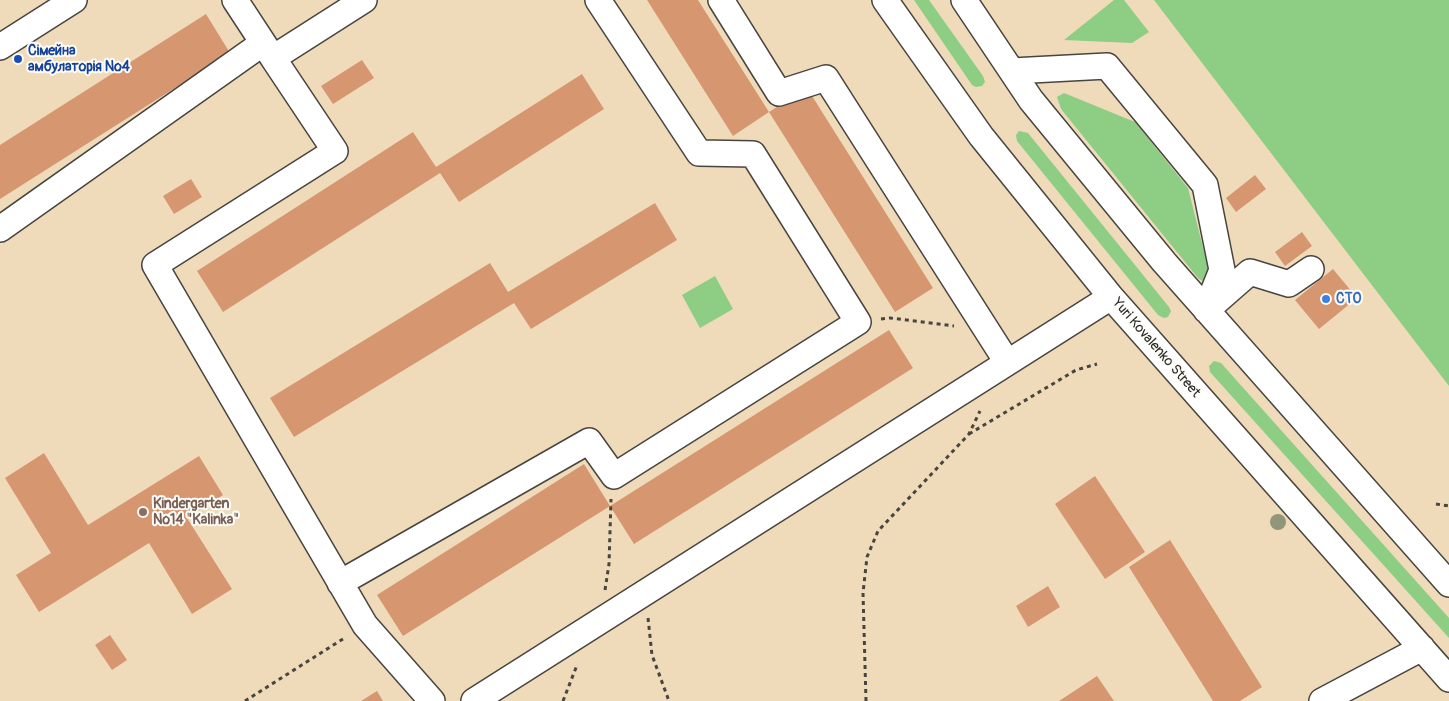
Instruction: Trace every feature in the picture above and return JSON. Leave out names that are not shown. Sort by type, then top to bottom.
[{"type":"street","points":[[4,37],[74,0]]},
{"type":"street","points":[[235,0],[335,151],[155,265],[365,625],[432,701]]},
{"type":"street","points":[[0,229],[268,50],[364,0]]},
{"type":"street","points":[[340,584],[589,441],[614,476],[858,322],[753,154],[699,154],[598,0]]},
{"type":"street","points":[[721,0],[780,93],[826,78],[1007,362]]},
{"type":"street","name":"Yuri Kovalenko Street","points":[[885,0],[982,136],[1111,297],[1449,679]]},
{"type":"street","points":[[964,0],[1037,108],[1164,262],[1449,584]]},
{"type":"street","points":[[1012,71],[1108,66],[1205,185],[1222,270],[1206,310]]},
{"type":"street","points":[[1206,310],[1250,272],[1289,284],[1310,269]]},
{"type":"street","points":[[474,701],[1111,297]]},
{"type":"street","points":[[1322,701],[1422,648]]},
{"type":"path","points":[[858,322],[890,318],[986,330]]},
{"type":"path","points":[[866,701],[863,593],[867,557],[878,531],[969,434],[1076,370],[1097,364]]},
{"type":"path","points":[[969,434],[981,409]]},
{"type":"path","points":[[599,622],[609,564],[610,506],[614,476]]},
{"type":"path","points":[[1436,504],[1449,506]]},
{"type":"path","points":[[644,593],[652,656],[669,701]]},
{"type":"path","points":[[245,701],[365,625]]},
{"type":"green space","points":[[914,0],[929,0],[983,76],[985,82],[982,86],[976,87],[972,85]]},
{"type":"green space","points":[[1114,0],[1124,0],[1149,32],[1132,43],[1064,40]]},
{"type":"green space","points":[[1154,0],[1449,0],[1449,386]]},
{"type":"green space","points":[[1064,93],[1135,122],[1188,188],[1210,275],[1204,282],[1198,278],[1061,109],[1057,97]]},
{"type":"green space","points":[[1019,131],[1028,133],[1169,307],[1171,311],[1168,317],[1164,318],[1158,315],[1017,141],[1016,135]]},
{"type":"green space","points":[[715,276],[733,309],[700,328],[682,295]]},
{"type":"green space","points":[[1214,361],[1221,363],[1449,618],[1449,638],[1210,372],[1209,366]]},
{"type":"building","points":[[647,0],[698,0],[769,112],[733,136]]},
{"type":"building","points":[[206,14],[230,53],[0,199],[0,145]]},
{"type":"building","points":[[362,60],[374,78],[333,104],[321,86]]},
{"type":"building","points":[[582,74],[604,109],[459,202],[440,173],[223,312],[197,271],[413,132],[436,167]]},
{"type":"building","points":[[807,88],[933,288],[895,312],[769,112]]},
{"type":"building","points":[[1255,175],[1266,189],[1236,212],[1226,198]]},
{"type":"building","points":[[191,179],[202,197],[174,214],[163,196]]},
{"type":"building","points":[[655,203],[677,240],[531,329],[514,303],[294,437],[270,398],[490,263],[508,292]]},
{"type":"building","points":[[1302,232],[1312,246],[1285,266],[1275,252]]},
{"type":"building","name":"СТО","points":[[1333,269],[1357,298],[1319,329],[1295,300]]},
{"type":"building","points":[[889,330],[913,368],[634,544],[610,506]]},
{"type":"building","points":[[44,453],[88,525],[199,456],[223,495],[187,518],[232,589],[192,614],[149,543],[39,612],[16,575],[51,553],[5,478]]},
{"type":"building","points":[[584,464],[610,506],[403,636],[377,595]]},
{"type":"building","points":[[1095,476],[1145,552],[1105,579],[1055,504]]},
{"type":"building","points":[[1170,540],[1262,687],[1240,701],[1213,701],[1129,567]]},
{"type":"building","points":[[1048,586],[1060,607],[1028,627],[1016,606]]},
{"type":"building","points":[[110,635],[127,660],[112,670],[95,645]]},
{"type":"building","points":[[1097,676],[1114,701],[1059,701]]},
{"type":"building","points":[[377,691],[383,701],[361,701]]},
{"type":"place","name":"Сімейна амбулаторія №4","points":[[18,59]]},
{"type":"place","name":"СТО","points":[[1326,299]]},
{"type":"place","name":"Kindergarten №14 \"Kalinka\"","points":[[143,512]]}]
